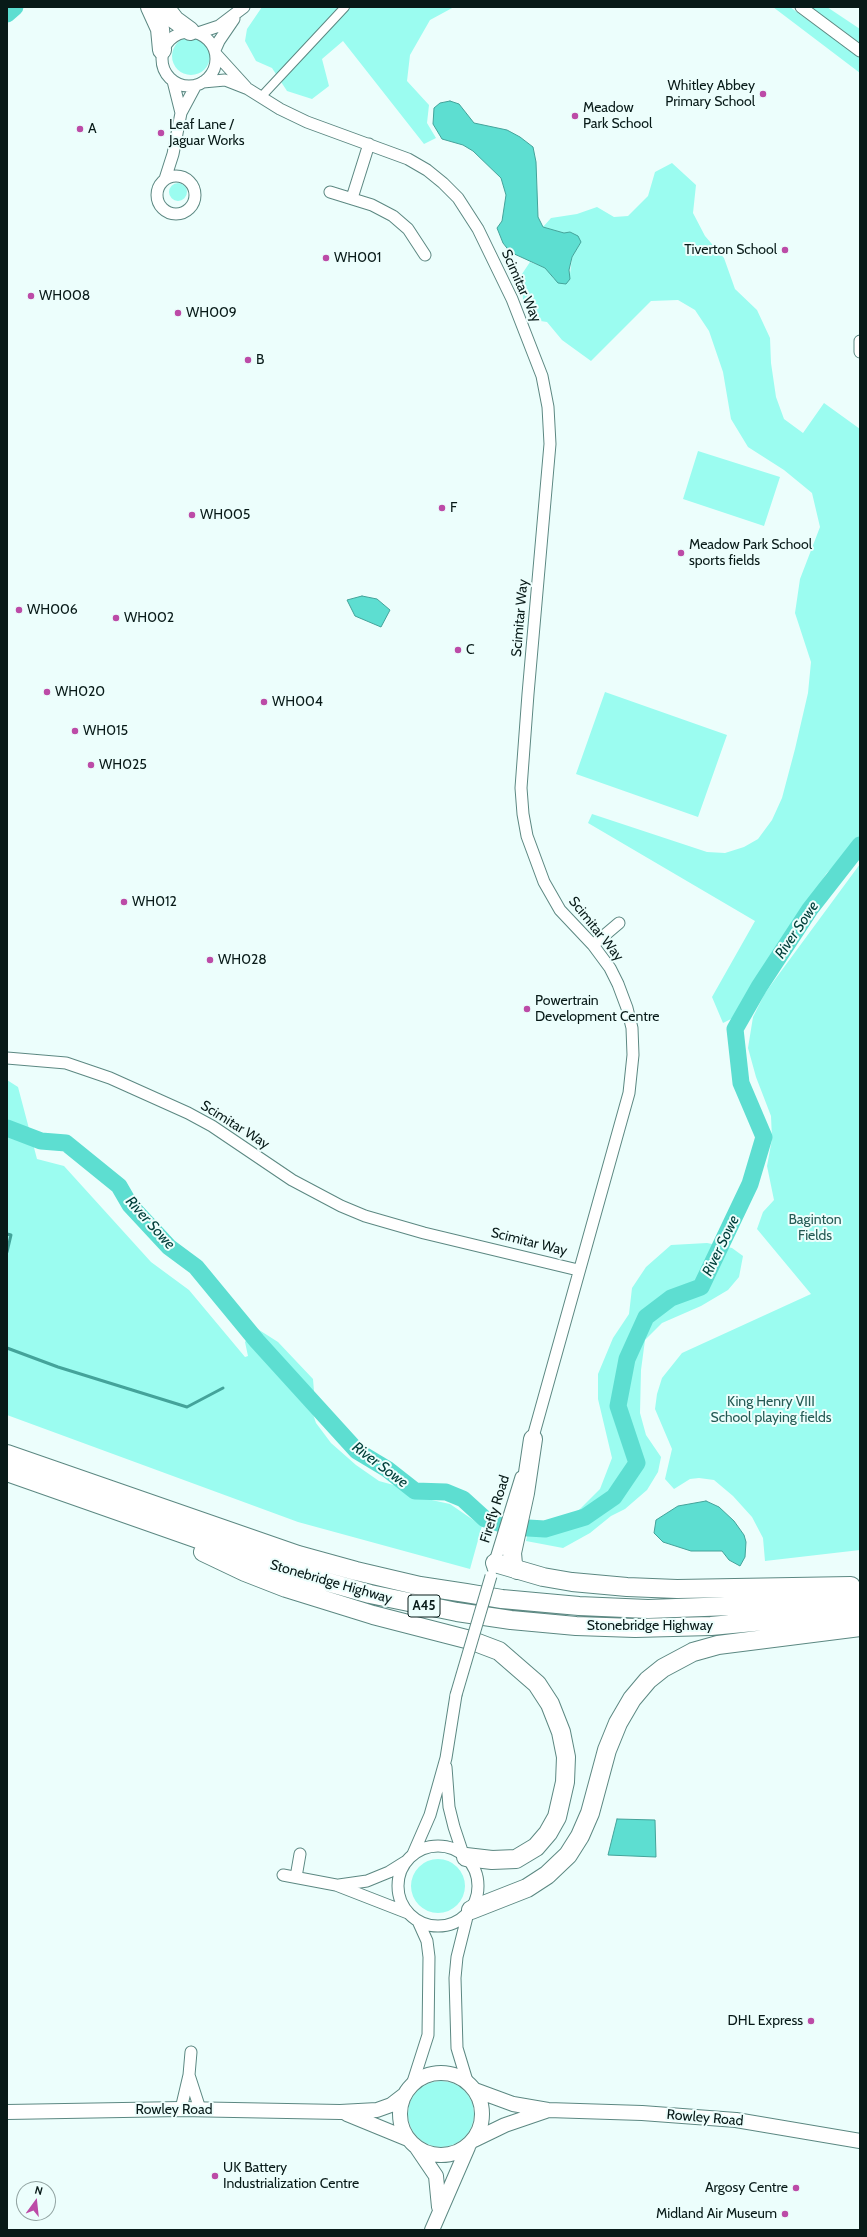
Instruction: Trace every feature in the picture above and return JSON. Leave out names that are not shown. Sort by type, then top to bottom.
[{"type":"highway","points":[[150,7],[160,29],[162,50]]},
{"type":"highway","points":[[164,7],[175,20],[194,32]]},
{"type":"highway","points":[[533,1439],[503,1562],[572,1582],[627,1587],[860,1587]]},
{"type":"highway","name":"Stonebridge Highway","points":[[7,1454],[298,1555],[363,1573],[451,1591],[502,1599],[579,1606],[648,1609],[760,1605],[860,1594]]},
{"type":"highway","name":"Stonebridge Highway","points":[[7,1472],[249,1558],[328,1583],[410,1603],[511,1620],[628,1628],[704,1626],[860,1612]]},
{"type":"highway","points":[[133,1516],[244,1572],[286,1588],[374,1615],[470,1640],[499,1651],[537,1684],[550,1704],[561,1732],[566,1757],[565,1782],[557,1817],[548,1832],[536,1847],[516,1859],[492,1860],[465,1855]]},
{"type":"highway","points":[[470,1912],[527,1888],[547,1875],[568,1855],[580,1836],[590,1813],[608,1750],[618,1723],[632,1699],[648,1680],[663,1668],[693,1652],[718,1645],[860,1627]]},
{"type":"street","points":[[261,97],[344,7]]},
{"type":"street","points":[[801,7],[860,51]]},
{"type":"street","points":[[181,113],[173,81],[163,67],[162,50],[166,43],[174,35],[219,26],[242,9]]},
{"type":"street","points":[[173,154],[182,177],[193,186],[195,199],[189,208],[178,214],[167,212],[158,202],[157,189],[165,179],[173,154],[181,113],[199,84],[214,71],[219,41],[242,9]]},
{"type":"street","points":[[194,32],[209,40],[216,52],[248,88]]},
{"type":"street","points":[[173,81],[185,86],[225,80],[248,88]]},
{"type":"street","name":"Scimitar Way","points":[[7,1058],[66,1063],[110,1078],[188,1113],[212,1126],[292,1180],[324,1198],[365,1216],[424,1233],[578,1270],[629,1093],[633,1055],[632,1028],[627,1008],[610,968],[593,945],[560,910],[544,882],[526,836],[523,814],[521,788],[550,444],[548,407],[542,376],[509,292],[478,229],[458,198],[427,170],[408,159],[307,122],[261,97],[248,88]]},
{"type":"street","points":[[352,198],[369,144]]},
{"type":"street","points":[[165,179],[175,176],[182,177]]},
{"type":"street","points":[[330,192],[372,205],[397,220],[416,240],[425,255]]},
{"type":"street","points":[[860,341],[860,352]]},
{"type":"street","points":[[593,945],[619,923]]},
{"type":"street","points":[[533,1439],[578,1270]]},
{"type":"street","points":[[440,2212],[436,2176],[402,2129],[400,2118],[408,2090],[428,2035],[429,1957],[427,1941],[413,1917],[402,1905],[398,1883],[430,1815],[446,1758],[456,1695],[503,1562]]},
{"type":"street","points":[[432,2230],[471,2143],[483,2120],[480,2099],[471,2086],[457,2048],[455,1978],[457,1957],[470,1912],[478,1894],[478,1877],[474,1866],[465,1855],[454,1827],[449,1807],[446,1758]]},
{"type":"street","points":[[336,1886],[367,1881],[389,1872],[409,1858],[433,1846],[444,1846],[465,1855]]},
{"type":"street","points":[[296,1877],[300,1854]]},
{"type":"street","points":[[283,1875],[336,1886],[434,1926],[450,1925],[470,1912]]},
{"type":"street","points":[[181,2109],[189,2075],[191,2052]]},
{"type":"street","points":[[408,2090],[424,2077],[439,2073],[448,2073],[471,2086]]},
{"type":"street","points":[[189,2075],[200,2109]]},
{"type":"street","name":"Rowley Road","points":[[471,2086],[513,2104],[548,2110],[642,2113],[736,2120],[860,2141]]},
{"type":"street","name":"Rowley Road","points":[[7,2112],[181,2109],[340,2112],[377,2110],[391,2105],[408,2090]]},
{"type":"street","name":"Rowley Road","points":[[471,2143],[505,2125],[548,2110]]},
{"type":"street","name":"Rowley Road","points":[[340,2112],[412,2143]]},
{"type":"street","points":[[412,2143],[435,2155],[447,2156],[458,2153],[471,2143]]},
{"type":"green space","points":[[262,7],[454,7],[430,20],[410,55],[407,81],[429,105],[427,123],[436,138],[424,144],[343,41],[322,59],[329,86],[312,99],[287,91],[272,68],[256,61],[245,41],[247,29]]},
{"type":"green space","points":[[773,7],[790,7],[860,58],[860,73]]},
{"type":"green space","points":[[811,7],[827,7],[860,29],[860,43]]},
{"type":"green space","points":[[187,37],[195,37],[205,42],[209,49],[209,63],[205,70],[195,75],[187,75],[177,70],[175,67],[172,60],[172,52],[177,42],[180,40]]},
{"type":"green space","points":[[672,163],[696,185],[693,213],[705,236],[724,258],[735,289],[757,310],[770,338],[771,363],[776,397],[784,419],[803,433],[824,403],[860,429],[860,839],[826,874],[739,1015],[723,1023],[712,997],[755,921],[588,823],[592,814],[707,852],[725,853],[744,847],[758,839],[772,820],[782,798],[808,693],[811,662],[795,613],[800,579],[820,527],[812,493],[784,470],[748,447],[731,419],[723,372],[709,331],[695,310],[678,300],[651,301],[591,361],[562,340],[547,322],[534,320],[523,301],[522,274],[530,262],[546,268],[554,279],[570,274],[572,257],[581,242],[570,232],[564,233],[543,227],[551,218],[577,214],[597,207],[614,217],[628,216],[648,196],[655,172]]},
{"type":"green space","points":[[174,183],[182,183],[187,188],[185,199],[182,201],[174,201],[169,196],[169,188]]},
{"type":"green space","points":[[698,451],[780,477],[764,526],[683,499]]},
{"type":"green space","points":[[605,692],[727,735],[698,817],[576,774]]},
{"type":"green space","points":[[860,864],[860,1550],[765,1561],[763,1538],[752,1517],[733,1496],[714,1480],[699,1478],[690,1479],[674,1489],[665,1479],[672,1449],[655,1409],[657,1394],[662,1378],[682,1353],[811,1294],[757,1229],[763,1212],[774,1200],[767,1166],[772,1139],[771,1116],[756,1077],[748,1048],[753,1017],[765,993]]},
{"type":"green space","points":[[7,1080],[18,1087],[37,1159],[64,1166],[151,1262],[189,1290],[245,1357],[248,1356],[245,1342],[256,1328],[278,1342],[313,1379],[314,1391],[312,1411],[316,1423],[331,1443],[356,1465],[379,1481],[397,1486],[413,1496],[450,1504],[482,1526],[470,1569],[298,1522],[7,1415]]},
{"type":"green space","points":[[707,1243],[732,1248],[743,1256],[739,1277],[728,1290],[701,1306],[662,1323],[645,1340],[641,1370],[640,1413],[646,1435],[661,1457],[658,1472],[647,1490],[625,1509],[611,1516],[590,1533],[563,1548],[526,1541],[528,1533],[549,1526],[579,1510],[600,1489],[612,1458],[598,1399],[598,1374],[613,1338],[629,1314],[632,1288],[646,1267],[671,1245]]},
{"type":"green space","points":[[438,1859],[448,1861],[457,1867],[463,1876],[465,1886],[463,1896],[457,1905],[448,1911],[438,1913],[428,1911],[419,1905],[413,1896],[411,1886],[413,1876],[419,1867],[428,1861]]},
{"type":"green space","points":[[441,2081],[454,2083],[464,2091],[472,2101],[474,2114],[472,2127],[464,2137],[454,2145],[441,2147],[428,2145],[418,2137],[410,2127],[408,2114],[410,2101],[418,2091],[428,2083]]},
{"type":"shaded area","points":[[450,101],[459,104],[474,123],[507,130],[520,137],[533,147],[536,162],[538,217],[543,227],[564,233],[570,232],[578,236],[581,242],[572,257],[569,270],[570,279],[566,284],[558,283],[545,268],[510,252],[503,243],[497,228],[502,221],[506,195],[501,178],[473,151],[463,145],[442,139],[433,124],[434,108],[440,103]]},
{"type":"shaded area","points":[[362,596],[377,599],[390,610],[381,627],[355,616],[347,600]]},
{"type":"shaded area","points":[[706,1501],[719,1507],[734,1521],[744,1535],[746,1542],[745,1557],[740,1566],[729,1560],[722,1551],[691,1551],[663,1542],[654,1533],[656,1520],[678,1506]]},
{"type":"shaded area","points":[[617,1819],[655,1820],[656,1857],[608,1855]]},
{"type":"waterway","points":[[7,14],[15,7]]},
{"type":"waterway","name":"River Sowe","points":[[7,1128],[41,1141],[66,1143],[119,1186],[130,1205],[169,1247],[196,1267],[257,1341],[357,1451],[387,1469],[415,1491],[446,1492],[463,1499],[485,1519],[511,1527],[545,1529],[585,1517],[614,1497],[637,1463],[618,1406],[627,1359],[646,1317],[671,1298],[701,1287],[750,1184],[764,1137],[741,1083],[735,1029],[759,987],[810,909],[860,845]]},
{"type":"waterway","points":[[7,1234],[11,1235],[7,1252]]},
{"type":"waterway","points":[[7,1348],[58,1367],[187,1407],[223,1388]]},
{"type":"place","name":"Whitley Abbey Primary School","points":[[763,94]]},
{"type":"place","name":"Meadow Park School","points":[[575,116]]},
{"type":"place","name":"A","points":[[80,129]]},
{"type":"place","name":"Leaf Lane / Jaguar Works","points":[[161,133]]},
{"type":"place","name":"Tiverton School","points":[[785,250]]},
{"type":"place","name":"WH001","points":[[326,258]]},
{"type":"place","name":"WH008","points":[[31,296]]},
{"type":"place","name":"WH009","points":[[178,313]]},
{"type":"place","name":"B","points":[[248,360]]},
{"type":"place","name":"F","points":[[442,508]]},
{"type":"place","name":"WH005","points":[[192,515]]},
{"type":"place","name":"Meadow Park School sports fields","points":[[681,553]]},
{"type":"place","name":"WH006","points":[[19,610]]},
{"type":"place","name":"WH002","points":[[116,618]]},
{"type":"place","name":"C","points":[[458,650]]},
{"type":"place","name":"WH020","points":[[47,692]]},
{"type":"place","name":"WH004","points":[[264,702]]},
{"type":"place","name":"WH015","points":[[75,731]]},
{"type":"place","name":"WH025","points":[[91,765]]},
{"type":"place","name":"WH012","points":[[124,902]]},
{"type":"place","name":"WH028","points":[[210,960]]},
{"type":"place","name":"Powertrain Development Centre","points":[[527,1009]]},
{"type":"place","name":"DHL Express","points":[[811,2021]]},
{"type":"place","name":"UK Battery Industrialization Centre","points":[[215,2176]]},
{"type":"place","name":"Argosy Centre","points":[[796,2188]]},
{"type":"place","name":"Midland Air Museum","points":[[785,2214]]},
{"type":"park label","name":"Baginton Fields","points":[[815,1228]]},
{"type":"park label","name":"King Henry VIII School playing fields","points":[[771,1410]]}]
